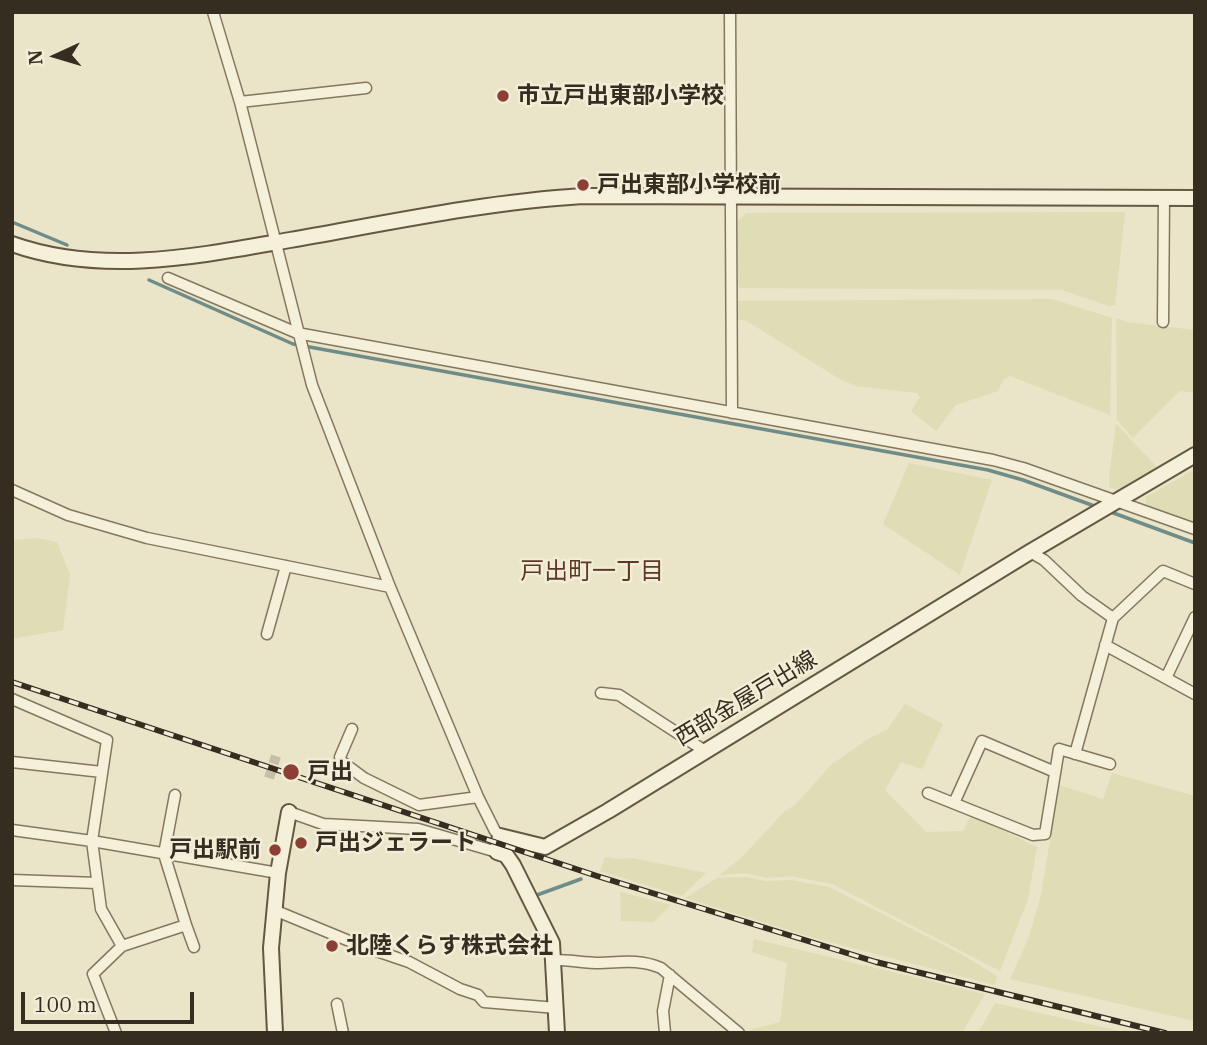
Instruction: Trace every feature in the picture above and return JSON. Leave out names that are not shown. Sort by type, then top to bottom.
[{"type":"main road","points":[[12,244],[69,258],[105,262],[157,260],[545,198],[583,196],[1195,198]]},
{"type":"main road","name":"西部金屋戸出線","points":[[500,836],[545,847],[1030,552],[1195,455]]},
{"type":"main road","points":[[275,1033],[271,948],[278,873],[289,812]]},
{"type":"main road","points":[[500,836],[497,852],[506,855],[513,864],[552,943],[557,1033]]},
{"type":"street","points":[[213,12],[240,102],[312,385],[390,587],[478,797],[500,836]]},
{"type":"street","points":[[730,12],[732,413]]},
{"type":"street","points":[[240,102],[366,88]]},
{"type":"street","points":[[1163,322],[1164,197]]},
{"type":"street","points":[[168,278],[300,342],[732,413],[993,460],[1023,468],[1195,529]]},
{"type":"street","points":[[12,490],[68,515],[147,538],[390,587]]},
{"type":"street","points":[[1030,552],[1044,560],[1082,596],[1113,618]]},
{"type":"street","points":[[267,634],[286,566]]},
{"type":"street","points":[[1075,754],[1113,618],[1163,571],[1195,584]]},
{"type":"street","points":[[1166,677],[1195,617]]},
{"type":"street","points":[[1105,645],[1195,694]]},
{"type":"street","points":[[601,693],[619,695],[705,751]]},
{"type":"street","points":[[12,699],[107,740],[92,841],[101,909],[122,946]]},
{"type":"street","points":[[352,729],[340,757],[341,761],[364,778],[419,805],[478,797]]},
{"type":"street","points":[[954,803],[982,741],[1055,772]]},
{"type":"street","points":[[928,793],[1033,835],[1045,834],[1059,749],[1110,764]]},
{"type":"street","points":[[12,762],[102,772]]},
{"type":"street","points":[[174,795],[164,854],[194,947]]},
{"type":"street","points":[[289,812],[323,824],[418,829],[497,852]]},
{"type":"street","points":[[12,830],[278,873]]},
{"type":"street","points":[[12,880],[97,883]]},
{"type":"street","points":[[274,910],[359,945],[409,962],[460,989],[478,995],[484,1002],[556,1008]]},
{"type":"street","points":[[116,1033],[93,974],[122,946],[186,925]]},
{"type":"street","points":[[555,960],[648,962],[670,975],[740,1033]]},
{"type":"street","points":[[665,1033],[663,1011],[670,975]]},
{"type":"street","points":[[337,1004],[344,1033]]},
{"type":"green space","points":[[1125,212],[1115,305],[1109,306],[1062,290],[740,288],[737,285],[735,224],[746,213]]},
{"type":"green space","points":[[1052,299],[1112,318],[1110,415],[1010,376],[1003,380],[998,391],[956,405],[936,431],[911,411],[920,397],[917,393],[856,386],[838,378],[747,321],[736,319],[735,301]]},
{"type":"green space","points":[[1116,318],[1126,322],[1195,330],[1195,393],[1180,391],[1133,438],[1117,420]]},
{"type":"green space","points":[[1116,424],[1157,467],[1117,490],[1109,487]]},
{"type":"green space","points":[[909,463],[992,480],[960,575],[883,524]]},
{"type":"green space","points":[[1195,469],[1195,522],[1146,505],[1146,497]]},
{"type":"green space","points":[[37,538],[57,542],[70,575],[63,630],[12,639],[12,540]]},
{"type":"green space","points":[[905,704],[943,724],[922,769],[901,762],[885,790],[926,832],[963,831],[971,815],[1037,847],[1028,899],[1000,971],[832,884],[791,876],[767,878],[747,873],[719,875],[740,859],[785,811],[795,805],[832,764],[870,738],[887,730]]},
{"type":"green space","points":[[1112,773],[1195,796],[1195,1021],[1010,979],[1029,937],[1041,895],[1059,785],[1103,799]]},
{"type":"green space","points":[[605,857],[632,858],[706,873],[682,896],[600,871]]},
{"type":"green space","points":[[746,877],[766,881],[791,880],[829,887],[961,954],[997,976],[995,985],[814,938],[685,898],[717,878]]},
{"type":"green space","points":[[620,892],[671,905],[654,922],[621,921]]},
{"type":"green space","points":[[754,939],[985,994],[962,1033],[752,1033],[750,1030],[780,1022],[787,963],[752,952]]},
{"type":"green space","points":[[995,1003],[1129,1033],[978,1033]]},
{"type":"waterway","points":[[12,222],[67,245]]},
{"type":"waterway","points":[[149,280],[293,344],[988,470],[1097,507]]},
{"type":"waterway","points":[[1108,511],[1195,543]]},
{"type":"waterway","points":[[537,895],[581,879]]},
{"type":"tunnel","points":[[269,778],[276,756]]},
{"type":"railway","points":[[12,682],[597,876],[876,962],[1165,1033]]},
{"type":"place","name":"市立戸出東部小学校","points":[[503,96]]},
{"type":"place","name":"戸出東部小学校前","points":[[583,185]]},
{"type":"place","name":"戸出","points":[[291,772]]},
{"type":"place","name":"戸出ジェラート","points":[[301,843]]},
{"type":"place","name":"戸出駅前","points":[[275,850]]},
{"type":"place","name":"北陸くらす株式会社","points":[[332,946]]},
{"type":"district","name":"戸出町一丁目","points":[[592,572]]}]
